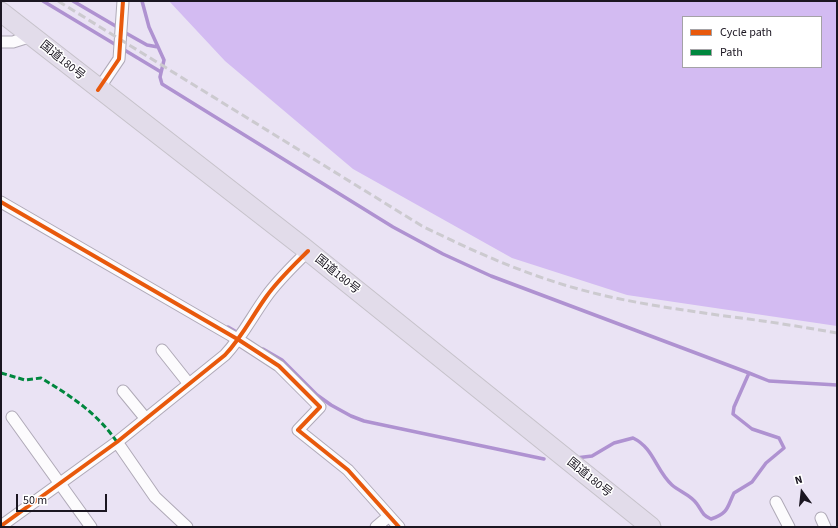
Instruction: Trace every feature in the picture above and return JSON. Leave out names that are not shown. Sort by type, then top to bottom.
[{"type":"highway","name":"国道180号","points":[[1,12],[98,90],[308,251],[650,527]]},
{"type":"street","points":[[98,90],[119,60],[123,1]]},
{"type":"street","points":[[1,42],[13,42],[32,36]]},
{"type":"street","points":[[1,202],[241,337],[279,366],[320,407],[298,430],[348,470],[399,527]]},
{"type":"street","points":[[1,526],[117,442],[225,355],[241,337],[275,285],[308,251]]},
{"type":"street","points":[[162,350],[189,384]]},
{"type":"street","points":[[123,391],[146,419]]},
{"type":"street","points":[[12,417],[91,527]]},
{"type":"street","points":[[117,442],[155,497],[187,527]]},
{"type":"street","points":[[776,502],[789,527]]},
{"type":"street","points":[[376,527],[389,516]]},
{"type":"shaded area","points":[[169,1],[837,1],[837,326],[627,295],[512,258],[353,169],[225,61]]},
{"type":"waterway","points":[[43,1],[161,72]]},
{"type":"waterway","points":[[73,1],[119,28]]},
{"type":"waterway","points":[[142,1],[149,27],[164,60],[160,77],[162,84],[393,227],[443,254],[491,276],[769,381],[837,385]]},
{"type":"waterway","points":[[124,32],[147,45],[158,47]]},
{"type":"waterway","points":[[228,327],[240,334]]},
{"type":"waterway","points":[[263,349],[282,360],[317,395],[351,416],[364,421],[544,459]]},
{"type":"waterway","points":[[576,458],[592,456],[614,443],[633,438],[646,448],[662,473],[672,485],[692,498],[702,513],[706,516],[711,519],[717,517],[727,509],[734,493],[752,482],[766,463],[784,448],[779,438],[752,429],[733,414],[734,407],[749,373]]},
{"type":"railway","points":[[58,1],[422,226],[494,259],[530,274],[568,286],[629,301],[837,333]]},
{"type":"marked path","points":[[1,373],[25,380],[41,378],[83,406],[101,422],[117,442]]},
{"type":"cycle path","points":[[98,90],[119,59],[123,1]]},
{"type":"cycle path","points":[[1,202],[239,340],[279,366],[320,407],[298,430],[348,470],[399,527]]},
{"type":"cycle path","points":[[1,526],[117,442],[225,355],[271,291],[286,273],[308,251]]}]
